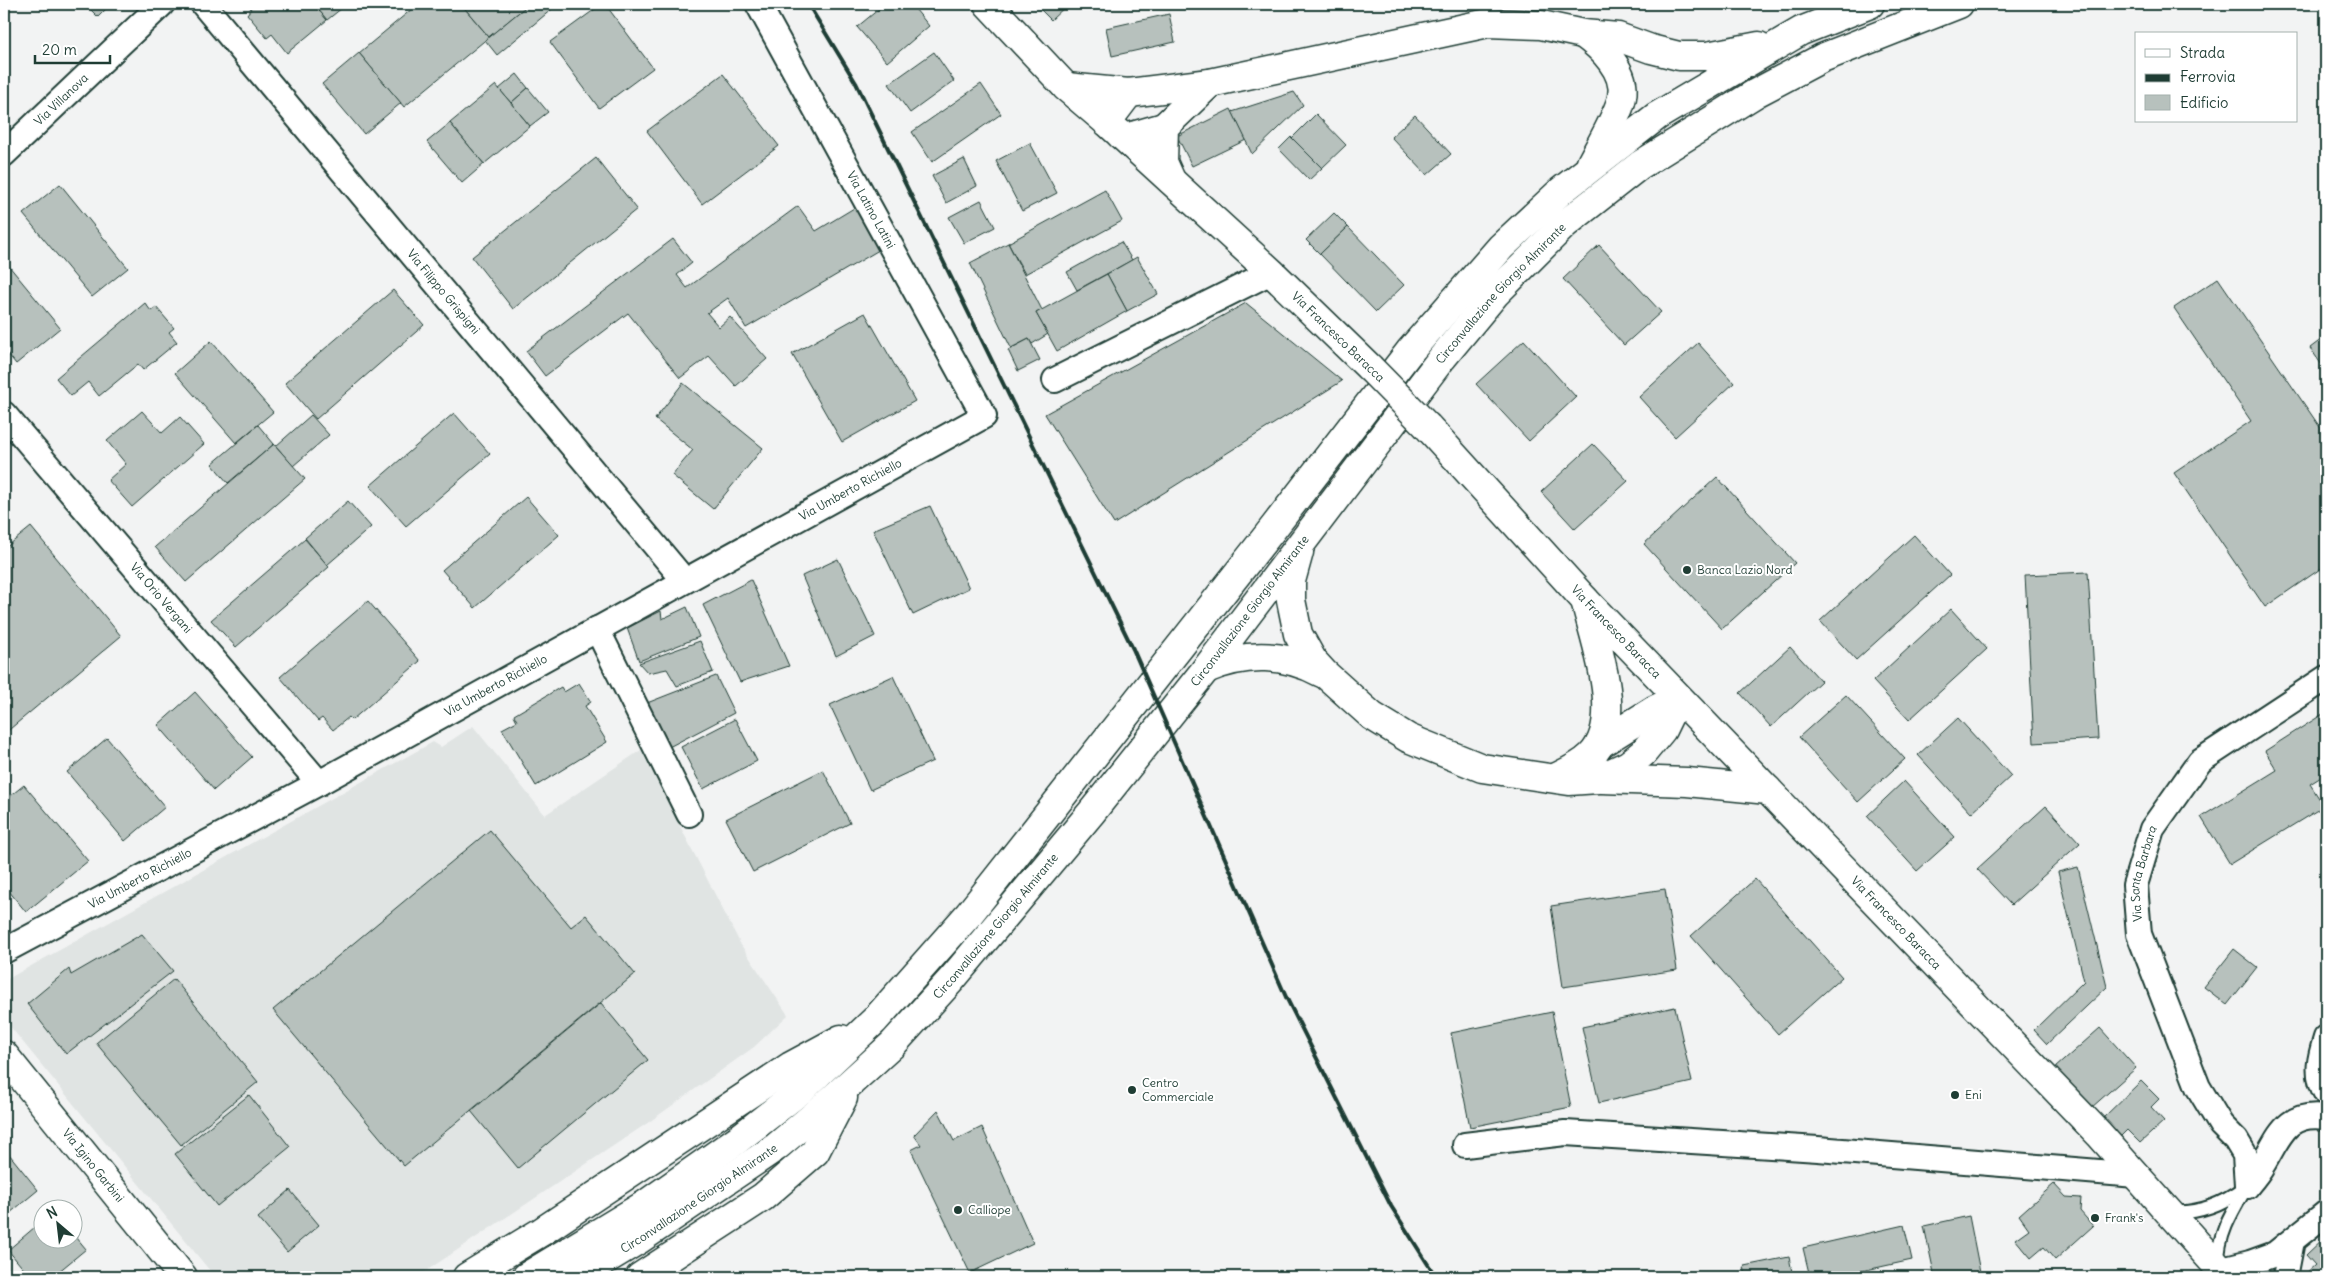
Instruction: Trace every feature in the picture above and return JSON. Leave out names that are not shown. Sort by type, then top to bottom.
[{"type":"main road","name":"Via Francesco Baracca","points":[[988,4],[1066,87],[1114,128],[1271,272],[1428,426],[1677,699],[1768,790],[2136,1175],[2223,1273]]},
{"type":"main road","name":"Circonvallazione Giorgio Almirante","points":[[526,1277],[646,1204],[737,1140],[800,1091],[875,1020],[968,914],[1265,539],[1410,351],[1501,247],[1560,191],[1657,116],[1801,31],[1870,4]]},
{"type":"main road","name":"Circonvallazione Giorgio Almirante","points":[[577,1277],[640,1239],[776,1147],[892,1045],[984,942],[1091,813],[1206,668],[1442,358],[1489,301],[1565,224],[1640,165],[1756,92],[1822,58],[1959,4]]},
{"type":"main road","points":[[1066,87],[1129,93],[1210,83],[1488,23],[1541,25],[1583,34],[1618,37],[1679,56],[1706,56],[1758,46],[1801,31]]},
{"type":"main road","points":[[1583,34],[1606,53],[1620,81],[1622,96],[1587,171]]},
{"type":"main road","points":[[1129,93],[1114,128],[1126,138],[1164,127],[1210,83]]},
{"type":"main road","points":[[1164,127],[1163,162],[1171,180]]},
{"type":"main road","points":[[1312,529],[1302,545],[1291,581],[1291,600],[1298,634],[1309,655],[1324,673],[1372,716],[1408,738],[1482,768],[1531,776],[1569,781],[1598,779],[1687,782],[1768,790]]},
{"type":"main road","points":[[1585,600],[1602,670],[1606,696],[1607,723],[1600,744]]},
{"type":"main road","points":[[1206,668],[1237,658],[1271,656],[1307,665],[1324,673]]},
{"type":"main road","points":[[1554,778],[1582,764],[1600,744],[1638,719],[1677,699]]},
{"type":"main road","points":[[1598,779],[1628,765],[1644,752],[1662,730],[1677,699]]},
{"type":"main road","points":[[467,1277],[541,1232],[791,1066],[875,1020]]},
{"type":"main road","name":"Via Igino Garbini","points":[[4,1055],[183,1277]]},
{"type":"main road","points":[[640,1277],[763,1197],[815,1152],[850,1083]]},
{"type":"street","name":"Via Villanova","points":[[4,154],[162,4]]},
{"type":"street","name":"Via Filippo Grispigni","points":[[203,4],[684,580]]},
{"type":"street","name":"Via Latino Latini","points":[[758,4],[984,416]]},
{"type":"street","points":[[1055,380],[1271,272]]},
{"type":"street","name":"Via Orio Vergani","points":[[4,414],[319,783]]},
{"type":"street","name":"Via Umberto Richiello","points":[[4,950],[319,783],[984,416]]},
{"type":"street","points":[[597,629],[689,814]]},
{"type":"street","name":"Via Santa Barbara","points":[[2247,1186],[2245,1155],[2236,1140],[2221,1124],[2198,1087],[2139,934],[2135,885],[2152,829],[2200,761],[2326,678]]},
{"type":"street","points":[[2326,1038],[2318,1061],[2326,1093]]},
{"type":"street","points":[[2247,1186],[2263,1165],[2281,1131],[2303,1117],[2317,1115],[2326,1117]]},
{"type":"street","points":[[1465,1145],[1565,1133],[1818,1149],[2136,1175]]},
{"type":"street","points":[[2223,1273],[2226,1269],[2275,1254],[2326,1213]]},
{"type":"street","points":[[2285,1277],[2292,1241]]},
{"type":"lane","points":[[2170,1212],[2192,1212],[2219,1204],[2247,1186]]},
{"type":"lane","points":[[2223,1273],[2218,1256],[2226,1226],[2247,1186]]},
{"type":"shaded area","points":[[473,726],[545,815],[641,750],[741,945],[788,1015],[754,1047],[649,1122],[417,1277],[215,1277],[4,1019],[4,981],[433,742],[441,747]]},
{"type":"building","points":[[85,4],[111,4],[98,17]]},
{"type":"building","points":[[247,4],[314,4],[327,20],[287,53],[272,34],[267,38],[247,14],[251,9]]},
{"type":"building","points":[[314,4],[339,4],[342,8],[327,20]]},
{"type":"building","points":[[418,4],[461,4],[489,37],[404,107],[359,53]]},
{"type":"building","points":[[461,4],[529,4],[489,37]]},
{"type":"building","points":[[529,4],[558,4],[497,55],[485,40]]},
{"type":"building","points":[[602,4],[605,4],[653,68],[599,108],[550,42]]},
{"type":"building","points":[[885,4],[911,4],[929,26],[887,62],[857,27]]},
{"type":"building","points":[[1035,4],[1068,4],[1051,20]]},
{"type":"building","points":[[1169,14],[1175,42],[1112,56],[1106,28]]},
{"type":"building","points":[[934,52],[954,81],[910,113],[889,84]]},
{"type":"building","points":[[359,53],[401,103],[364,134],[322,84]]},
{"type":"building","points":[[517,74],[528,88],[511,103],[499,89]]},
{"type":"building","points":[[723,74],[779,146],[702,204],[647,131]]},
{"type":"building","points":[[981,84],[1001,114],[932,162],[912,132]]},
{"type":"building","points":[[496,85],[530,126],[484,164],[450,123]]},
{"type":"building","points":[[528,88],[548,112],[530,126],[511,103]]},
{"type":"building","points":[[1294,92],[1303,105],[1252,154],[1232,112]]},
{"type":"building","points":[[1231,109],[1246,140],[1192,166],[1177,136]]},
{"type":"building","points":[[1316,114],[1346,145],[1322,168],[1292,138]]},
{"type":"building","points":[[1415,115],[1451,154],[1427,175],[1391,137]]},
{"type":"building","points":[[450,123],[484,164],[462,183],[427,142]]},
{"type":"building","points":[[1291,137],[1322,168],[1309,180],[1279,149]]},
{"type":"building","points":[[1030,143],[1057,193],[1022,211],[996,161]]},
{"type":"building","points":[[596,158],[637,209],[513,309],[472,257]]},
{"type":"building","points":[[964,159],[977,186],[946,203],[932,176]]},
{"type":"building","points":[[60,184],[128,268],[92,297],[23,214]]},
{"type":"building","points":[[1105,190],[1122,221],[1025,274],[1008,243]]},
{"type":"building","points":[[981,200],[995,227],[964,243],[949,217]]},
{"type":"building","points":[[859,205],[884,247],[746,328],[728,298],[707,313],[719,327],[730,317],[767,359],[736,386],[709,356],[680,378],[628,313],[545,376],[526,351],[673,239],[692,263],[677,275],[687,288],[798,206],[816,231]]},
{"type":"building","points":[[1334,213],[1348,227],[1320,254],[1306,240]]},
{"type":"building","points":[[1348,227],[1404,285],[1376,312],[1320,254]]},
{"type":"building","points":[[1121,242],[1132,260],[1077,290],[1067,272]]},
{"type":"building","points":[[1008,243],[1042,310],[1036,313],[1048,334],[1032,344],[1029,339],[1011,348],[970,263]]},
{"type":"building","points":[[1599,245],[1661,312],[1624,345],[1563,279]]},
{"type":"building","points":[[1137,257],[1158,294],[1127,311],[1107,274]]},
{"type":"building","points":[[4,260],[60,328],[16,364],[4,349]]},
{"type":"building","points":[[1107,274],[1127,311],[1057,351],[1036,313]]},
{"type":"building","points":[[2218,278],[2326,436],[2326,565],[2265,607],[2174,473],[2251,421],[2174,308]]},
{"type":"building","points":[[393,290],[424,325],[316,419],[285,383]]},
{"type":"building","points":[[145,303],[151,311],[156,307],[174,328],[169,332],[177,342],[143,370],[138,364],[99,396],[88,382],[71,396],[56,378]]},
{"type":"building","points":[[1246,303],[1342,381],[1114,524],[1045,414]]},
{"type":"building","points":[[865,313],[915,401],[842,442],[792,354]]},
{"type":"building","points":[[2326,336],[2326,371],[2310,348]]},
{"type":"building","points":[[1029,339],[1040,360],[1018,371],[1008,350]]},
{"type":"building","points":[[1524,340],[1576,397],[1529,441],[1476,384]]},
{"type":"building","points":[[211,341],[273,412],[236,443],[175,373]]},
{"type":"building","points":[[1698,343],[1734,383],[1675,437],[1639,397]]},
{"type":"building","points":[[683,383],[763,448],[713,509],[672,475],[693,450],[655,419]]},
{"type":"building","points":[[142,411],[162,433],[180,417],[204,444],[132,507],[108,480],[126,464],[107,441]]},
{"type":"building","points":[[454,413],[490,454],[406,526],[370,486]]},
{"type":"building","points":[[311,415],[329,435],[293,466],[276,446]]},
{"type":"building","points":[[258,425],[274,444],[228,483],[212,464]]},
{"type":"building","points":[[274,444],[305,479],[186,582],[155,547]]},
{"type":"building","points":[[1593,444],[1628,481],[1575,529],[1541,492]]},
{"type":"building","points":[[1717,477],[1795,563],[1722,629],[1644,544]]},
{"type":"building","points":[[526,497],[559,535],[475,608],[442,570]]},
{"type":"building","points":[[348,501],[371,527],[327,565],[305,538]]},
{"type":"building","points":[[930,506],[969,588],[913,615],[873,530]]},
{"type":"building","points":[[31,527],[121,636],[4,734],[4,549]]},
{"type":"building","points":[[1914,535],[1950,575],[1856,660],[1820,621]]},
{"type":"building","points":[[305,539],[329,567],[236,647],[211,620]]},
{"type":"building","points":[[838,559],[875,636],[836,656],[802,576]]},
{"type":"building","points":[[2088,572],[2098,739],[2034,743],[2025,575]]},
{"type":"building","points":[[751,580],[789,666],[740,682],[703,605]]},
{"type":"building","points":[[368,601],[420,661],[352,720],[349,717],[333,730],[322,718],[318,721],[280,677]]},
{"type":"building","points":[[687,607],[699,637],[639,661],[627,628],[661,611],[662,619]]},
{"type":"building","points":[[1951,609],[1987,649],[1909,720],[1873,681]]},
{"type":"building","points":[[700,641],[713,672],[677,686],[667,669],[648,673],[639,663]]},
{"type":"building","points":[[1790,647],[1821,681],[1771,727],[1740,693]]},
{"type":"building","points":[[716,676],[734,713],[667,748],[647,703]]},
{"type":"building","points":[[893,676],[933,761],[870,790],[830,705]]},
{"type":"building","points":[[579,683],[591,702],[585,706],[607,742],[536,786],[502,729],[517,721],[514,715],[561,687],[564,692]]},
{"type":"building","points":[[195,692],[252,757],[214,790],[158,725]]},
{"type":"building","points":[[1846,695],[1905,759],[1858,802],[1799,737]]},
{"type":"building","points":[[2326,712],[2326,774],[2310,784],[2324,806],[2230,864],[2201,817],[2277,770],[2265,751]]},
{"type":"building","points":[[1958,718],[2011,776],[1971,813],[1918,755]]},
{"type":"building","points":[[735,719],[757,761],[703,789],[681,747]]},
{"type":"building","points":[[107,738],[165,807],[125,841],[67,772]]},
{"type":"building","points":[[823,770],[850,823],[753,872],[726,819]]},
{"type":"building","points":[[1904,781],[1955,837],[1917,871],[1867,816]]},
{"type":"building","points":[[24,785],[88,861],[26,912],[4,885],[4,801]]},
{"type":"building","points":[[2046,806],[2080,843],[2011,905],[1977,869]]},
{"type":"building","points":[[490,830],[571,927],[586,915],[635,974],[404,1166],[273,1010]]},
{"type":"building","points":[[2078,867],[2107,987],[2047,1044],[2034,1030],[2084,981],[2058,872]]},
{"type":"building","points":[[1755,879],[1842,977],[1778,1034],[1691,936]]},
{"type":"building","points":[[1665,889],[1677,970],[1563,987],[1551,906]]},
{"type":"building","points":[[142,934],[173,971],[66,1054],[27,1004],[69,969],[71,975]]},
{"type":"building","points":[[2234,949],[2257,967],[2227,1005],[2204,987]]},
{"type":"building","points":[[174,979],[258,1082],[181,1145],[96,1043]]},
{"type":"building","points":[[601,1003],[648,1060],[518,1168],[471,1111]]},
{"type":"building","points":[[1675,1007],[1692,1082],[1599,1103],[1582,1027]]},
{"type":"building","points":[[1552,1012],[1571,1107],[1470,1127],[1451,1033]]},
{"type":"building","points":[[2100,1028],[2136,1068],[2091,1108],[2055,1068]]},
{"type":"building","points":[[2141,1081],[2159,1099],[2151,1107],[2164,1121],[2140,1143],[2127,1130],[2119,1138],[2101,1120]]},
{"type":"building","points":[[249,1095],[290,1147],[217,1206],[175,1154]]},
{"type":"building","points":[[938,1110],[954,1141],[982,1127],[1033,1243],[970,1273],[911,1150],[921,1145],[914,1135]]},
{"type":"building","points":[[9,1154],[38,1190],[4,1218],[4,1159]]},
{"type":"building","points":[[2054,1184],[2066,1197],[2081,1198],[2080,1211],[2093,1226],[2055,1260],[2044,1247],[2031,1258],[2015,1239],[2029,1229],[2019,1215]]},
{"type":"building","points":[[290,1190],[319,1225],[287,1252],[258,1218]]},
{"type":"building","points":[[1969,1216],[1981,1277],[1916,1277],[1934,1273],[1924,1226]]},
{"type":"building","points":[[1904,1225],[1912,1260],[1834,1277],[1810,1277],[1803,1248]]},
{"type":"building","points":[[32,1230],[32,1248],[82,1248],[82,1244],[86,1249],[52,1277],[30,1277],[8,1250]]},
{"type":"building","points":[[2326,1236],[2326,1277],[2308,1277],[2305,1274],[2315,1265],[2306,1255]]},
{"type":"building","points":[[1789,1257],[1793,1277],[1746,1277],[1744,1266]]},
{"type":"railway","points":[[808,4],[856,83],[1133,649],[1286,997],[1391,1206],[1436,1277]]},
{"type":"place","name":"Banca Lazio Nord","points":[[1687,570]]},
{"type":"place","name":"Centro Commerciale","points":[[1132,1090]]},
{"type":"place","name":"Eni","points":[[1955,1095]]},
{"type":"place","name":"Calliope","points":[[958,1210]]},
{"type":"place","name":"Frank's","points":[[2095,1218]]}]
